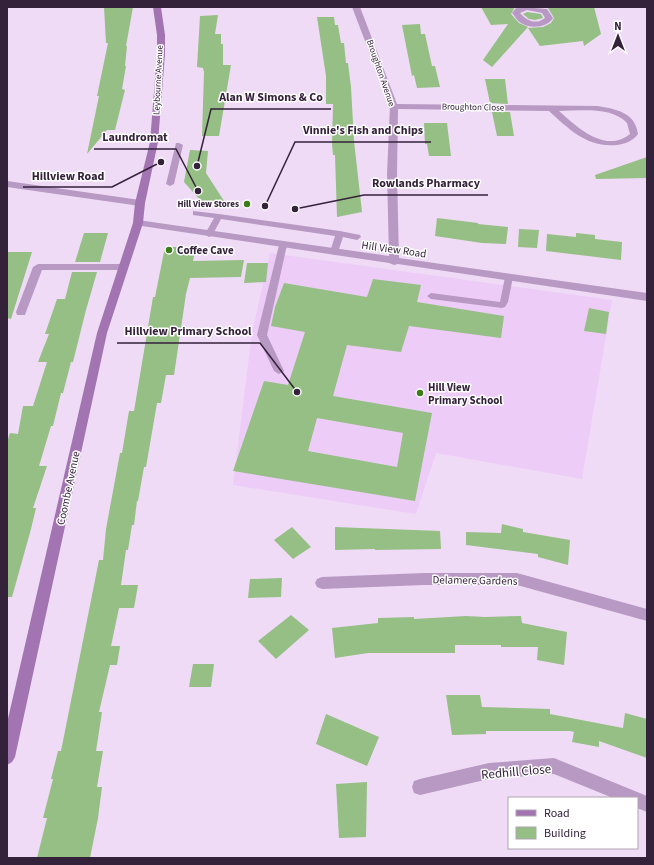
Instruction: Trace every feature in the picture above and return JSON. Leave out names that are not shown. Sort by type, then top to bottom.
[{"type":"street","name":"Leybourne Avenue","points":[[138,223],[140,203],[154,142],[161,34],[157,7]]},
{"type":"street","name":"Broughton Avenue","points":[[356,7],[394,106],[392,174],[394,262]]},
{"type":"street","name":"Broughton Close","points":[[394,106],[597,109],[618,113],[625,116],[632,123],[634,134],[628,140],[620,142],[595,142],[587,139],[552,109]]},
{"type":"street","points":[[7,184],[140,203]]},
{"type":"street","name":"Hill View Road","points":[[138,223],[394,262],[647,297]]},
{"type":"street","name":"Coombe Avenue","points":[[7,757],[102,333],[122,267],[138,223]]},
{"type":"street","points":[[21,312],[38,267],[122,267]]},
{"type":"street","name":"Delamere Gardens","points":[[322,583],[424,579],[518,579],[647,615]]},
{"type":"street","name":"Redhill Close","points":[[420,787],[489,771],[554,766],[630,797]]},
{"type":"lane","points":[[170,184],[179,145]]},
{"type":"lane","points":[[196,213],[357,237]]},
{"type":"lane","points":[[209,234],[219,216]]},
{"type":"lane","points":[[334,252],[340,234]]},
{"type":"lane","points":[[279,371],[262,336],[283,245]]},
{"type":"lane","points":[[431,296],[502,305],[504,302],[508,277]]},
{"type":"shaded area","name":"Hill View Primary School","points":[[270,253],[612,300],[582,479],[436,453],[416,514],[233,485],[252,333]]},
{"type":"building","points":[[104,7],[133,7],[126,46],[126,66],[122,89],[125,90],[115,130],[107,130],[87,154],[108,43],[106,43]]},
{"type":"building","points":[[481,7],[515,7],[511,14],[519,23],[528,27],[492,67],[483,60],[508,24],[491,25]]},
{"type":"building","points":[[541,7],[594,7],[601,34],[584,46],[583,41],[540,46],[528,28],[543,27],[551,23],[554,18],[548,8]]},
{"type":"building","points":[[527,12],[541,14],[543,18],[535,20],[529,19],[523,14]]},
{"type":"building","points":[[218,15],[215,34],[221,34],[221,44],[223,44],[223,65],[231,65],[219,136],[202,136],[204,72],[203,68],[197,67],[200,16]]},
{"type":"building","points":[[317,17],[334,17],[335,25],[338,25],[341,43],[344,43],[351,87],[354,141],[362,212],[337,217],[335,155],[333,155],[332,144],[333,104],[326,104],[326,76]]},
{"type":"building","points":[[420,24],[421,34],[425,34],[432,66],[435,66],[440,87],[417,88],[414,75],[412,76],[402,25]]},
{"type":"building","points":[[485,79],[505,79],[508,104],[490,103]]},
{"type":"building","points":[[492,112],[510,112],[514,136],[497,136]]},
{"type":"building","points":[[424,123],[447,123],[451,156],[429,156],[427,144],[425,144]]},
{"type":"building","points":[[190,150],[208,151],[206,173],[226,204],[201,201],[184,182]]},
{"type":"building","points":[[647,157],[647,178],[596,179],[595,175]]},
{"type":"building","points":[[437,218],[508,227],[506,244],[482,243],[435,236]]},
{"type":"building","points":[[519,229],[539,230],[537,248],[518,247]]},
{"type":"building","points":[[84,233],[108,233],[100,262],[75,262]]},
{"type":"building","points":[[576,233],[595,235],[595,239],[622,242],[621,260],[546,251],[547,234],[576,237]]},
{"type":"building","points":[[165,247],[196,247],[193,261],[244,260],[241,277],[190,278],[186,294],[174,375],[166,375],[161,403],[157,403],[146,467],[144,467],[137,501],[134,525],[132,525],[128,550],[126,550],[121,585],[138,585],[134,608],[119,608],[111,646],[120,646],[117,665],[110,665],[99,712],[102,712],[96,751],[103,751],[97,787],[102,787],[98,818],[90,858],[37,858],[47,818],[43,818],[53,779],[51,779],[58,751],[61,751],[99,560],[103,560],[106,529],[120,453],[122,453],[129,411],[134,411],[153,297],[155,297]]},
{"type":"building","points":[[7,252],[32,252],[11,319],[7,318]]},
{"type":"building","points":[[247,263],[268,263],[266,282],[244,283]]},
{"type":"building","points":[[72,272],[97,272],[73,362],[71,362],[63,393],[61,393],[53,426],[51,426],[39,466],[47,466],[33,508],[36,508],[31,529],[12,597],[7,597],[7,442],[10,433],[18,434],[23,406],[33,406],[47,362],[38,362],[49,334],[45,334],[57,299],[65,299]]},
{"type":"building","points":[[373,279],[421,285],[417,302],[504,316],[501,338],[409,326],[401,352],[347,345],[333,396],[432,413],[415,501],[233,471],[264,381],[288,385],[305,332],[271,326],[275,307],[284,283],[367,297]],"holes":[[[317,418],[403,433],[397,467],[308,451]]]},
{"type":"building","points":[[589,308],[609,312],[606,334],[584,331]]},
{"type":"building","points":[[502,524],[523,529],[523,532],[570,540],[568,565],[538,557],[538,554],[466,545],[466,532],[501,533]]},
{"type":"building","points":[[292,527],[311,547],[293,559],[274,540]]},
{"type":"building","points":[[335,527],[440,531],[441,549],[335,550]]},
{"type":"building","points":[[282,578],[281,597],[248,598],[250,579]]},
{"type":"building","points":[[291,615],[309,630],[276,659],[258,641]]},
{"type":"building","points":[[466,616],[521,616],[522,623],[567,632],[564,665],[537,660],[538,647],[501,647],[501,645],[455,645],[455,653],[368,653],[335,658],[332,628],[378,623],[378,618],[414,617],[414,619]]},
{"type":"building","points":[[193,664],[214,664],[211,687],[189,687]]},
{"type":"building","points":[[446,695],[480,695],[482,707],[550,709],[550,714],[623,728],[625,713],[647,719],[647,758],[599,741],[599,747],[572,742],[574,732],[570,731],[486,731],[486,734],[452,735]]},
{"type":"building","points":[[326,714],[379,737],[367,766],[316,744]]},
{"type":"building","points":[[367,782],[366,837],[339,838],[336,784]]},
{"type":"place","name":"Hillview Road","points":[[161,162]]},
{"type":"place","name":"Alan W Simons & Co","points":[[197,166]]},
{"type":"place","name":"Laundromat","points":[[198,191]]},
{"type":"place","name":"Hill View Stores","points":[[247,204]]},
{"type":"place","name":"Vinnie's Fish and Chips","points":[[265,206]]},
{"type":"place","name":"Rowlands Pharmacy","points":[[295,209]]},
{"type":"place","name":"Coffee Cave","points":[[169,250]]},
{"type":"place","name":"Hillview Primary School","points":[[297,392]]},
{"type":"place","name":"Hill View Primary School","points":[[420,393]]}]
